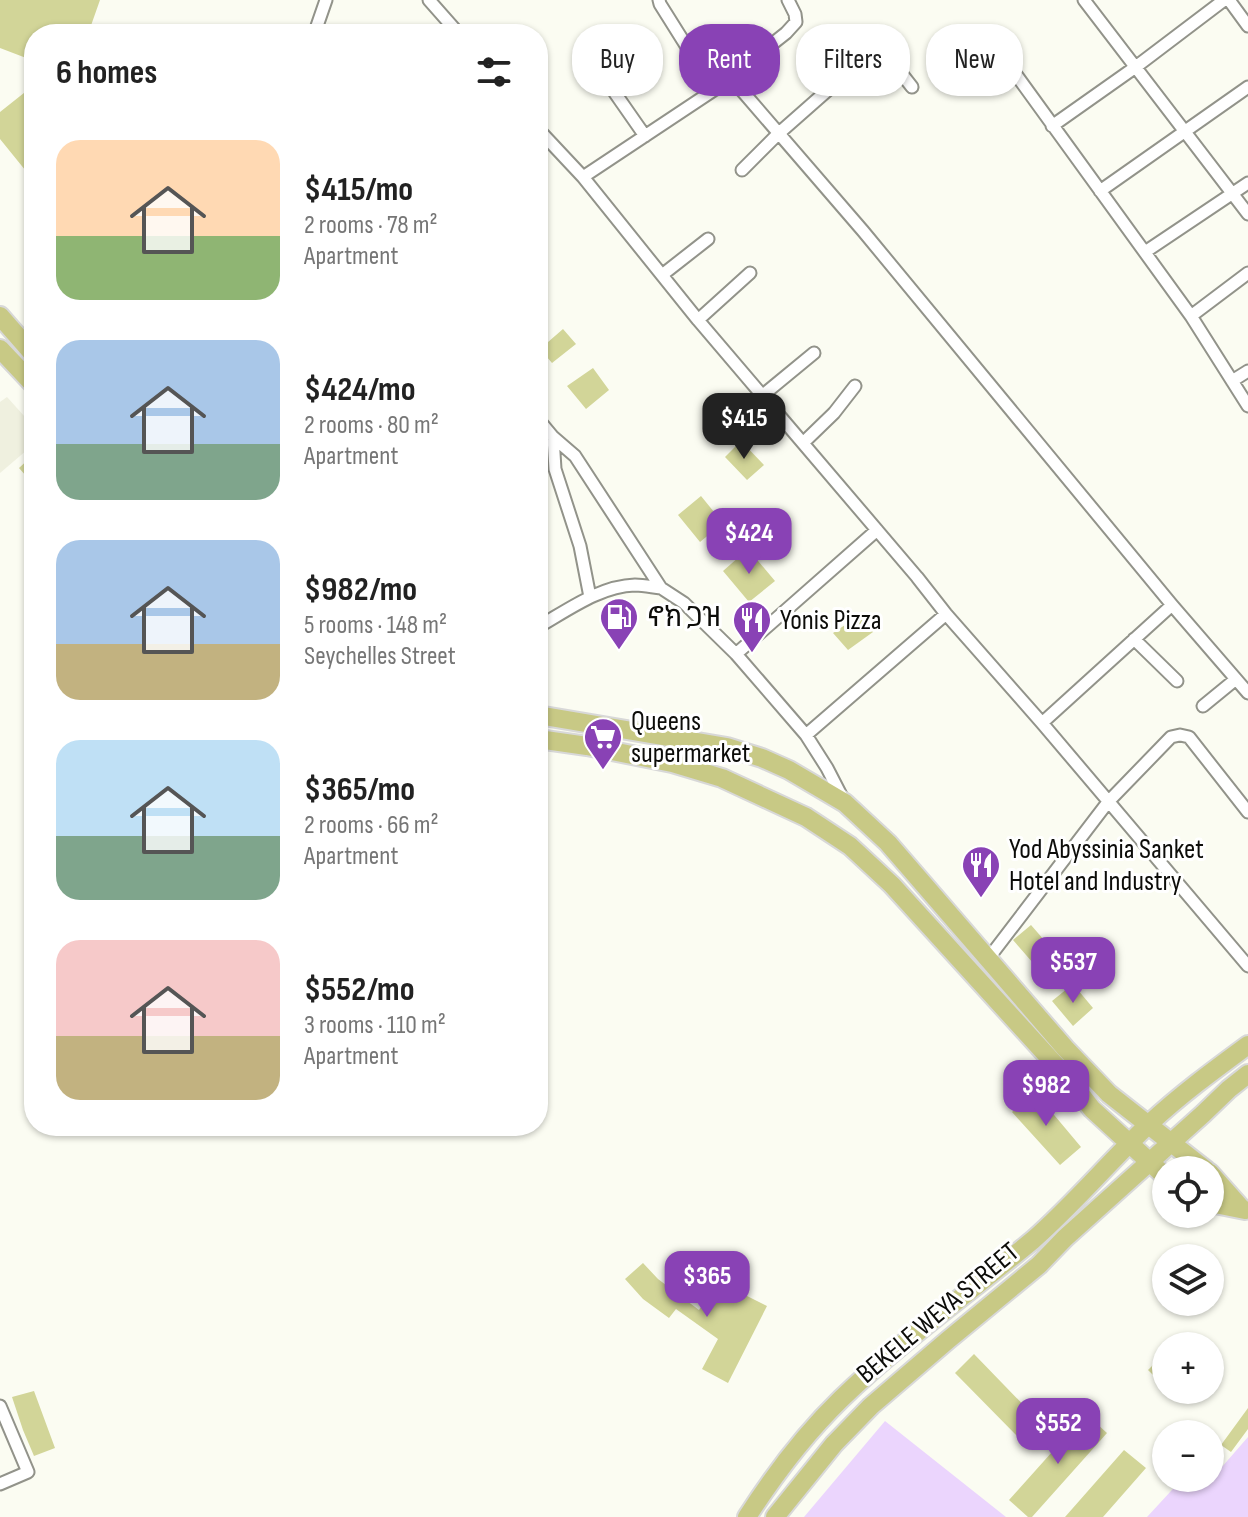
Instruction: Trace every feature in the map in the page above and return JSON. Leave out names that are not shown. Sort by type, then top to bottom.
[{"type":"main road","points":[[0,316],[24,344]]},
{"type":"main road","points":[[0,349],[24,374]]},
{"type":"main road","points":[[548,717],[727,747],[789,770],[845,803],[888,843],[1065,1048],[1109,1094],[1188,1156]]},
{"type":"main road","points":[[548,740],[672,763],[722,778],[806,817],[850,846],[892,885],[1092,1109],[1152,1165]]},
{"type":"main road","points":[[747,1517],[792,1454],[841,1399],[1033,1239],[1148,1125],[1248,1045]]},
{"type":"main road","name":"BEKELE WEYA STREET","points":[[775,1517],[834,1444],[871,1406],[1039,1265],[1248,1074]]},
{"type":"main road","points":[[1224,1188],[1245,1210]]},
{"type":"main road","points":[[1224,1206],[1245,1210]]},
{"type":"street","points":[[318,24],[326,0]]},
{"type":"street","points":[[429,0],[450,24]]},
{"type":"street","points":[[659,0],[679,34]]},
{"type":"street","points":[[780,38],[796,22],[788,0]]},
{"type":"street","points":[[1084,0],[1248,214]]},
{"type":"street","points":[[1052,126],[1226,0],[1248,26]]},
{"type":"street","points":[[742,170],[879,45],[912,87]]},
{"type":"street","points":[[1023,85],[1191,316],[1248,406]]},
{"type":"street","points":[[1100,191],[1248,87]]},
{"type":"street","points":[[617,96],[645,136]]},
{"type":"street","points":[[583,177],[705,96]]},
{"type":"street","points":[[746,96],[1248,693]]},
{"type":"street","points":[[548,140],[583,177],[698,320],[946,614],[1248,966]]},
{"type":"street","points":[[1145,252],[1248,183]]},
{"type":"street","points":[[662,275],[708,239]]},
{"type":"street","points":[[698,320],[750,273]]},
{"type":"street","points":[[1191,316],[1248,273]]},
{"type":"street","points":[[763,395],[814,353]]},
{"type":"street","points":[[1232,381],[1248,371]]},
{"type":"street","points":[[803,443],[834,413],[855,386]]},
{"type":"street","points":[[548,431],[575,456],[661,588],[684,603],[736,654],[806,735],[845,803]]},
{"type":"street","points":[[553,437],[555,469],[580,546],[590,597]]},
{"type":"street","points":[[736,654],[877,530]]},
{"type":"street","points":[[548,621],[590,597],[616,588],[635,585],[661,588]]},
{"type":"street","points":[[1042,723],[1172,605]]},
{"type":"street","points":[[806,735],[946,614]]},
{"type":"street","points":[[1134,639],[1177,681]]},
{"type":"street","points":[[1203,706],[1236,679]]},
{"type":"street","points":[[988,959],[1108,802],[1171,737],[1189,737],[1248,812]]},
{"type":"street","points":[[1238,952],[1248,944]]},
{"type":"street","points":[[0,1406],[28,1472],[0,1484]]},
{"type":"shaded area","points":[[7,397],[24,416],[24,453],[0,473],[0,402]]},
{"type":"shaded area","points":[[885,1421],[1006,1517],[804,1517]]},
{"type":"shaded area","points":[[1248,1437],[1248,1517],[1147,1517],[1170,1492],[1224,1492],[1224,1465]]},
{"type":"building","points":[[0,0],[100,0],[92,24],[24,24],[24,57],[0,48]]},
{"type":"building","points":[[24,93],[24,169],[0,139],[0,112]]},
{"type":"building","points":[[563,329],[576,344],[552,363],[548,358],[548,342]]},
{"type":"building","points":[[593,368],[609,390],[586,409],[567,386]]},
{"type":"building","points":[[741,441],[764,465],[747,480],[725,457]]},
{"type":"building","points":[[701,496],[723,523],[700,542],[678,515]]},
{"type":"building","points":[[748,549],[775,581],[749,602],[723,571]]},
{"type":"building","points":[[860,615],[873,632],[848,650],[833,633]]},
{"type":"building","points":[[1031,925],[1051,948],[1033,963],[1013,940]]},
{"type":"building","points":[[1073,984],[1093,1008],[1073,1026],[1052,1001]]},
{"type":"building","points":[[1034,1091],[1081,1147],[1060,1165],[1012,1112]]},
{"type":"building","points":[[643,1263],[658,1279],[699,1310],[715,1287],[736,1302],[741,1293],[767,1306],[728,1383],[702,1369],[718,1339],[676,1309],[669,1318],[643,1299],[625,1279]]},
{"type":"building","points":[[974,1354],[1037,1419],[1018,1437],[955,1373]]},
{"type":"building","points":[[34,1391],[55,1448],[34,1456],[12,1397]]},
{"type":"building","points":[[1248,1408],[1248,1429],[1231,1452],[1224,1447],[1224,1441]]},
{"type":"building","points":[[1086,1414],[1107,1433],[1032,1517],[1028,1517],[1009,1500]]},
{"type":"building","points":[[1124,1450],[1146,1468],[1103,1517],[1065,1517]]},
{"type":"place","name":"ኖክ ጋዝ","points":[[619,651]]},
{"type":"place","name":"Yonis Pizza","points":[[752,654]]},
{"type":"place","name":"Queens supermarket","points":[[603,771]]},
{"type":"place","name":"Yod Abyssinia Sanket Hotel and Industry","points":[[981,899]]}]
